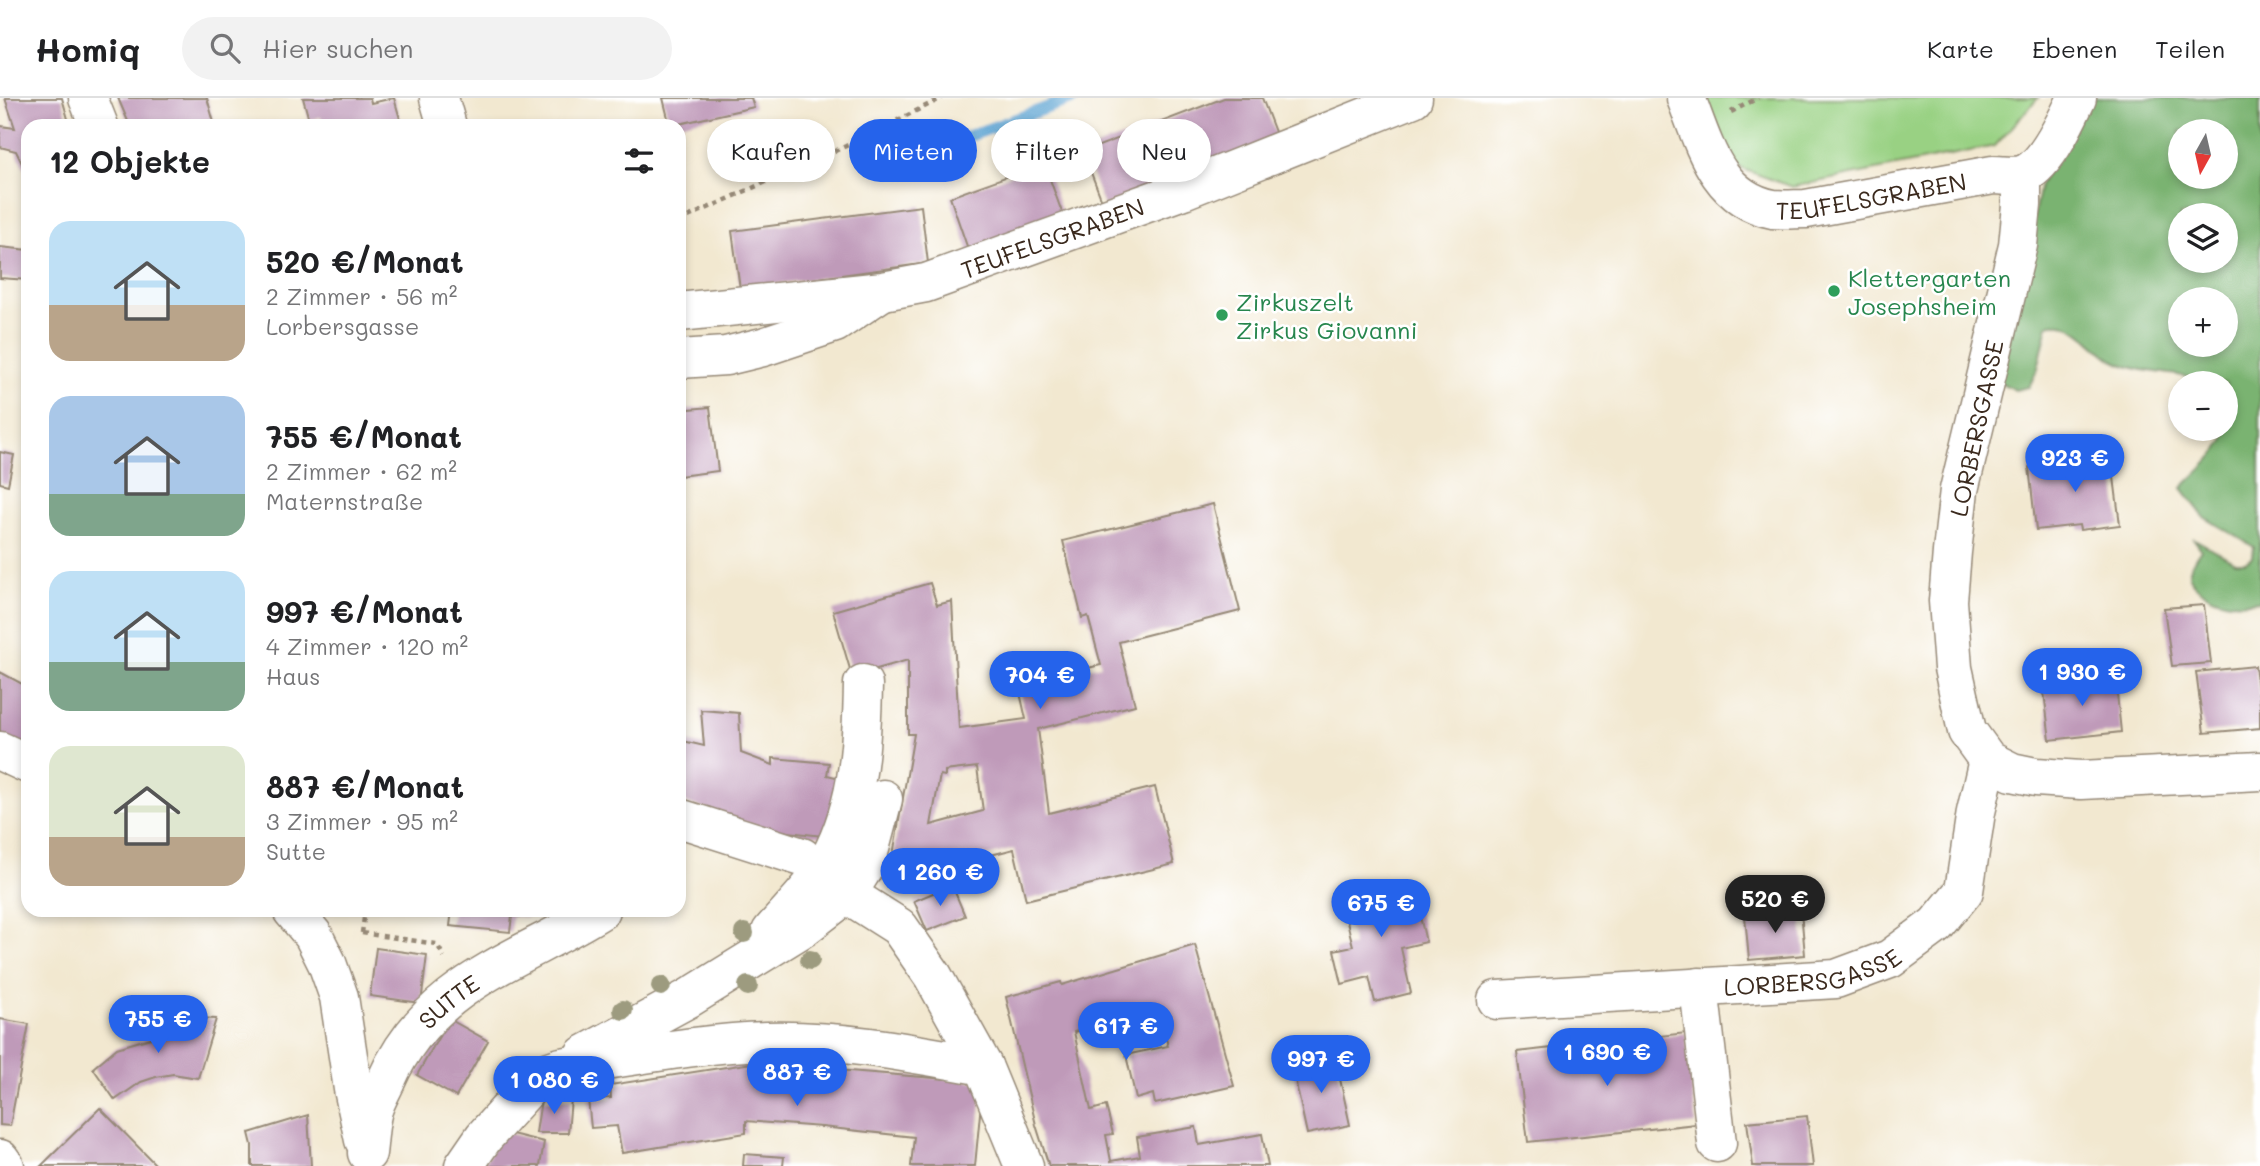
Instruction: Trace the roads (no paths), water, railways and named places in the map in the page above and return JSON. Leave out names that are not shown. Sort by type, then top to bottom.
[{"type":"street","points":[[88,98],[96,119]]},
{"type":"street","points":[[439,98],[445,119]]},
{"type":"street","name":"TEUFELSGRABEN","points":[[686,311],[926,283],[1183,190],[1413,98]]},
{"type":"street","name":"TEUFELSGRABEN","points":[[1686,98],[1716,171],[1727,186],[1759,205],[1776,209],[1806,209],[1993,175],[2022,175]]},
{"type":"street","points":[[2022,175],[2041,162],[2063,128],[2077,98]]},
{"type":"street","name":"LORBERSGASSE","points":[[1497,1000],[1836,979],[1890,960],[1936,925],[1964,891],[1976,812],[1988,760],[1967,731],[1953,668],[1948,601],[1959,490],[2018,245],[2022,175]]},
{"type":"street","name":"TEUFELSGRABEN","points":[[686,359],[726,356],[763,347],[835,323],[870,291]]},
{"type":"street","points":[[744,962],[822,872],[844,831],[856,785],[863,739],[863,684]]},
{"type":"street","points":[[0,751],[21,761]]},
{"type":"street","points":[[1988,760],[2012,772],[2035,777],[2081,780],[2260,771]]},
{"type":"street","points":[[464,1166],[484,1138],[541,1074],[561,1067],[689,998],[804,927],[847,894],[866,864],[883,799]]},
{"type":"street","points":[[686,820],[802,857]]},
{"type":"street","points":[[847,894],[899,927],[933,976],[983,1066],[1024,1166]]},
{"type":"street","points":[[298,917],[313,935],[339,997],[367,1160]]},
{"type":"street","name":"SUTTE","points":[[367,1160],[373,1110],[392,1066],[421,1023],[461,989],[492,968],[588,917]]},
{"type":"street","points":[[1699,987],[1717,1143]]},
{"type":"street","points":[[561,1067],[726,1043],[769,1041],[839,1043],[983,1066]]},
{"type":"street","points":[[0,1159],[5,1166]]},
{"type":"waterway","points":[[977,133],[1074,98]]},
{"type":"place","name":"Klettergarten Josephsheim","points":[[1834,291]]},
{"type":"place","name":"Zirkuszelt Zirkus Giovanni","points":[[1222,315]]}]
